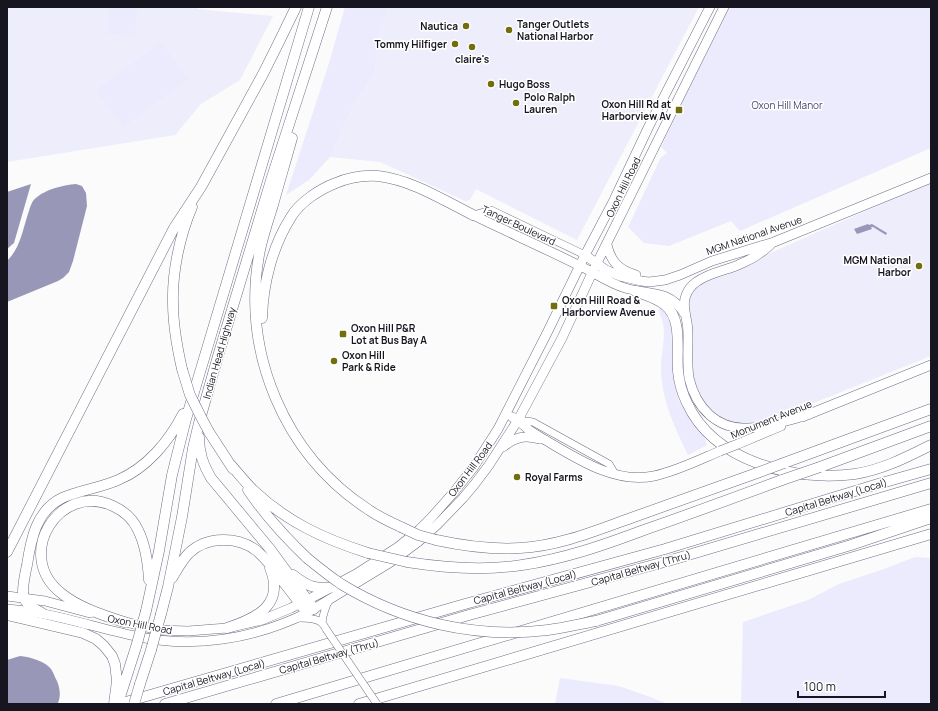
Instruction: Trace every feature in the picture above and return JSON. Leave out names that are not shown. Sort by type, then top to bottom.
[{"type":"highway","points":[[296,7],[266,68],[201,187],[190,211],[177,258],[173,302],[177,349],[190,396],[210,432],[256,502],[288,540],[307,558],[340,583],[375,603],[397,612],[445,626],[484,631],[522,632],[548,630],[596,621],[851,546],[931,518]]},
{"type":"highway","name":"Indian Head Highway","points":[[119,704],[119,691],[136,647],[146,611],[179,446],[186,419],[309,7]]},
{"type":"highway","points":[[327,7],[259,254],[256,293],[257,325],[267,376],[274,396],[294,434],[318,466],[334,483],[368,510],[418,535],[460,545],[498,549],[544,546],[576,538],[931,409]]},
{"type":"highway","name":"Indian Head Highway","points":[[134,704],[151,650],[168,587],[182,517],[193,448],[199,423],[254,236],[327,7]]},
{"type":"highway","points":[[262,356],[262,314],[264,295],[277,246],[292,216],[304,203],[318,192],[346,179],[363,176],[377,176],[403,182],[419,188],[473,215]]},
{"type":"highway","points":[[7,552],[174,228],[201,187]]},
{"type":"highway","points":[[635,291],[661,302],[671,311],[676,328],[680,385],[686,402],[693,416],[706,430],[719,442],[739,455],[767,466],[789,472],[822,476],[856,474],[875,469],[892,464],[931,445]]},
{"type":"highway","points":[[42,613],[31,607],[23,598],[23,587],[29,548],[33,534],[42,515],[50,506],[61,498],[119,480],[146,462],[164,444],[177,426],[194,393]]},
{"type":"highway","points":[[199,423],[200,449],[205,468],[211,478],[293,576],[315,588],[333,587]]},
{"type":"highway","points":[[230,464],[252,489],[266,502],[308,530],[329,540],[368,553],[407,562],[432,566],[490,568],[521,565],[572,555],[931,426]]},
{"type":"highway","points":[[878,484],[931,464]]},
{"type":"highway","name":"Capital Beltway (Local)","points":[[119,704],[465,604],[665,549],[931,469]]},
{"type":"highway","name":"Capital Beltway (Thru)","points":[[165,704],[468,615],[668,561],[931,483]]},
{"type":"highway","points":[[124,622],[71,600],[60,593],[52,585],[45,574],[41,553],[42,541],[46,530],[53,520],[72,506],[84,502],[97,501],[120,509],[131,518],[144,543],[150,590]]},
{"type":"highway","points":[[276,704],[931,509]]},
{"type":"highway","points":[[359,704],[931,534]]},
{"type":"highway","points":[[168,587],[190,552],[206,543],[217,540],[227,540],[238,542],[252,548],[257,552],[266,561],[300,604],[310,611]]},
{"type":"highway","points":[[227,628],[258,615],[266,608],[273,593],[274,584],[272,572],[266,561]]},
{"type":"highway","points":[[284,567],[300,604]]},
{"type":"highway","points":[[7,615],[83,633],[96,639],[112,656],[115,664],[119,691],[114,704]]},
{"type":"main road","name":"Oxon Hill Road","points":[[7,596],[45,601],[154,629],[198,631],[227,628],[262,620],[300,604],[365,568],[398,547],[419,530],[454,492],[473,468],[506,414],[710,7]]},
{"type":"main road","name":"Oxon Hill Road","points":[[7,609],[42,613],[156,640],[172,642],[209,641],[268,629],[296,618],[403,554],[451,511],[466,495],[498,452],[518,420],[562,338],[592,273],[724,7]]},
{"type":"main road","name":"MGM National Avenue","points":[[585,256],[620,276],[649,282],[665,280],[712,261],[774,242],[931,178]]},
{"type":"main road","name":"Tanger Boulevard","points":[[473,215],[580,266]]},
{"type":"main road","points":[[684,313],[684,300],[686,294],[695,283],[760,254],[774,242]]},
{"type":"main road","points":[[607,245],[612,260],[623,270],[640,276],[665,280]]},
{"type":"main road","points":[[580,266],[617,286],[635,291],[652,293],[668,298],[681,307],[687,321],[688,364],[693,392],[706,413],[716,421],[732,427],[759,427],[808,415]]},
{"type":"main road","name":"Monument Avenue","points":[[506,414],[518,420],[529,430],[546,441],[600,470],[636,478],[654,476],[738,444],[931,365]]},
{"type":"main road","points":[[498,452],[506,444],[524,436],[546,441]]},
{"type":"street","name":"Tanger Boulevard","points":[[473,215],[491,210],[585,256]]},
{"type":"street","name":"Monument Avenue","points":[[518,420],[533,422],[609,464],[615,474]]},
{"type":"street","points":[[324,626],[323,612],[330,599]]},
{"type":"street","points":[[296,618],[311,619],[324,626],[377,704]]},
{"type":"shaded area","points":[[7,7],[198,7],[197,9],[273,16],[240,80],[201,104],[175,135],[7,162]]},
{"type":"shaded area","points":[[389,7],[699,7],[577,240],[476,189],[470,200],[465,201],[380,162],[330,157],[352,109],[375,71],[379,32]]},
{"type":"shaded area","points":[[931,182],[931,356],[769,420],[733,424],[707,413],[690,378],[689,297],[698,285]]},
{"type":"green space","points":[[109,7],[137,7],[135,36],[107,34]]},
{"type":"green space","points":[[345,7],[389,7],[379,32],[375,71],[352,109],[330,157],[309,180],[286,195],[329,63]]},
{"type":"green space","name":"Oxon Hill Manor","points":[[725,7],[931,7],[931,148],[740,231],[731,221],[669,246],[644,243],[628,227],[661,157],[667,153],[661,147]]},
{"type":"green space","points":[[161,42],[188,79],[123,127],[96,90]]},
{"type":"green space","points":[[662,308],[671,326],[673,371],[679,401],[705,439],[707,445],[688,455],[674,424],[667,404],[662,382],[661,363],[664,333],[662,318],[658,310]]},
{"type":"green space","points":[[915,557],[931,558],[931,704],[741,704],[743,622],[808,600],[839,584]]},
{"type":"green space","points":[[560,678],[619,686],[667,704],[555,704]]},
{"type":"water","points":[[31,184],[14,243],[7,249],[7,192]]},
{"type":"water","points":[[76,184],[82,186],[86,193],[87,206],[69,272],[58,281],[7,302],[7,261],[19,244],[33,201],[47,191]]},
{"type":"water","points":[[872,224],[887,233],[886,235],[873,227],[871,227],[872,229],[857,234],[854,229]]},
{"type":"water","points":[[20,656],[37,660],[51,669],[59,689],[60,697],[58,703],[7,704],[7,660]]},
{"type":"place","name":"Nautica","points":[[466,26]]},
{"type":"place","name":"Tanger Outlets National Harbor","points":[[509,30]]},
{"type":"place","name":"Tommy Hilfiger","points":[[455,44]]},
{"type":"place","name":"claire's","points":[[472,47]]},
{"type":"place","name":"Hugo Boss","points":[[491,84]]},
{"type":"place","name":"Polo Ralph Lauren","points":[[516,103]]},
{"type":"place","name":"Oxon Hill Rd at Harborview Av","points":[[679,110]]},
{"type":"place","name":"MGM National Harbor","points":[[919,266]]},
{"type":"place","name":"Oxon Hill Road & Harborview Avenue","points":[[554,306]]},
{"type":"place","name":"Oxon Hill P&R Lot at Bus Bay A","points":[[343,334]]},
{"type":"place","name":"Oxon Hill Park & Ride","points":[[334,361]]},
{"type":"place","name":"Royal Farms","points":[[517,477]]}]
